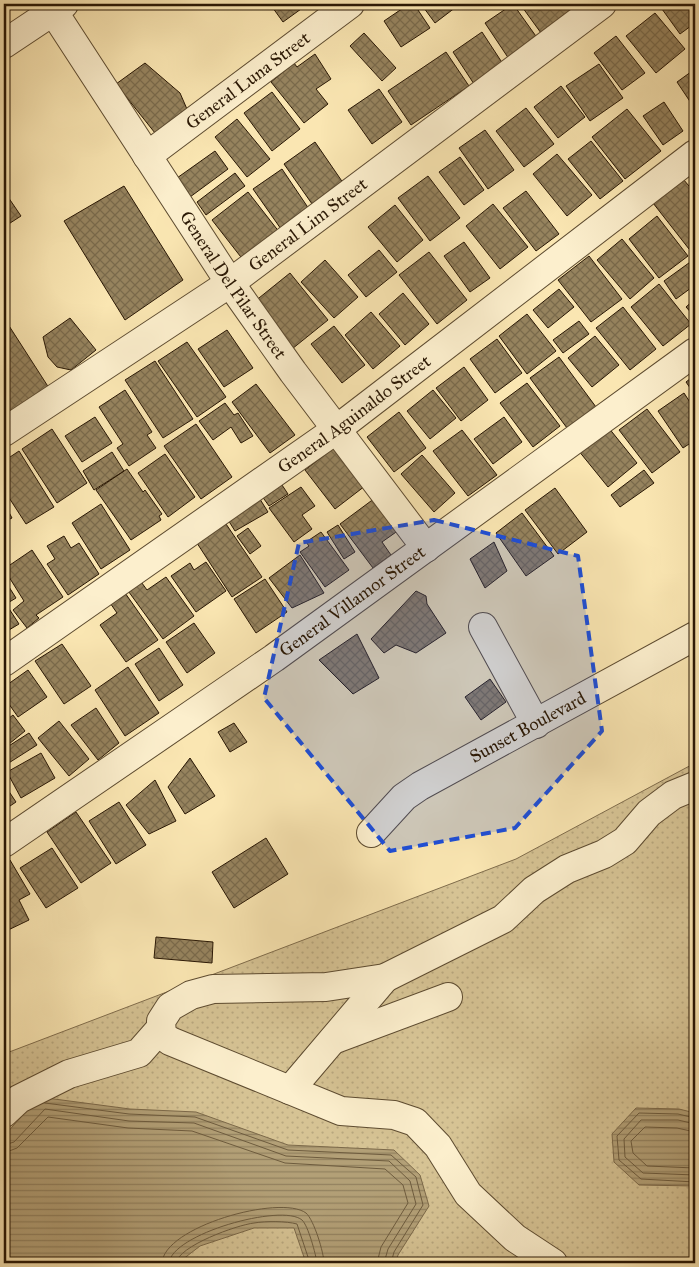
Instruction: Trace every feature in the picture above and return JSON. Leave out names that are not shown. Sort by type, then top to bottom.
[{"type":"street","name":"General Luna Street","points":[[147,156],[350,4]]},
{"type":"street","name":"General Lim Street","points":[[4,432],[230,283],[602,4]]},
{"type":"street","name":"General Del Pilar Street","points":[[59,7],[147,156],[230,283],[292,372],[426,548]]},
{"type":"street","points":[[4,44],[59,7]]},
{"type":"street","name":"General Aguinaldo Street","points":[[4,662],[337,429],[695,154]]},
{"type":"street","name":"General Villamor Street","points":[[4,843],[274,658],[695,352]]},
{"type":"street","points":[[483,627],[536,724]]},
{"type":"street","name":"Sunset Boulevard","points":[[371,833],[404,797],[420,786],[695,636]]},
{"type":"street","points":[[553,1263],[515,1238],[468,1194],[438,1146],[416,1122],[394,1115],[341,1111],[170,1041],[162,1036],[160,1021],[170,1007],[191,995],[213,989],[326,987],[384,978],[503,919],[534,890],[567,869],[604,854],[625,841],[649,813],[673,796],[695,786]]},
{"type":"street","points":[[290,1090],[384,978]]},
{"type":"street","points":[[332,1040],[448,997]]},
{"type":"street","points":[[4,1113],[19,1099],[69,1074],[139,1053],[161,1028]]},
{"type":"highlighted area","points":[[434,520],[578,556],[602,731],[515,828],[390,851],[264,698],[299,543]]},
{"type":"shaded area","points":[[695,763],[695,1263],[4,1263],[4,1054],[516,859]]},
{"type":"water","points":[[39,1097],[130,1109],[196,1112],[288,1145],[394,1150],[420,1175],[429,1206],[398,1255],[395,1263],[306,1263],[294,1228],[254,1228],[200,1246],[178,1263],[4,1263],[4,1136]]},
{"type":"water","points":[[636,1108],[679,1109],[695,1113],[695,1186],[639,1185],[614,1162],[612,1134]]},
{"type":"building","points":[[270,4],[308,4],[283,22]]},
{"type":"building","points":[[409,4],[414,4],[430,28],[401,47],[384,21]]},
{"type":"building","points":[[421,4],[460,4],[435,23]]},
{"type":"building","points":[[513,4],[538,39],[509,59],[485,23]]},
{"type":"building","points":[[520,4],[566,4],[571,12],[541,33]]},
{"type":"building","points":[[668,4],[695,4],[695,23],[680,34],[662,9]]},
{"type":"building","points":[[655,13],[685,49],[656,73],[626,36]]},
{"type":"building","points":[[482,32],[503,64],[474,84],[453,52]]},
{"type":"building","points":[[364,33],[396,68],[382,81],[350,46]]},
{"type":"building","points":[[616,36],[645,73],[622,90],[594,53]]},
{"type":"building","points":[[446,52],[469,86],[411,125],[388,91]]},
{"type":"building","points":[[315,54],[331,79],[316,89],[328,104],[304,123],[271,82],[294,63],[297,67]]},
{"type":"building","points":[[145,63],[180,93],[190,116],[155,133],[116,84]]},
{"type":"building","points":[[599,64],[623,98],[590,121],[566,86]]},
{"type":"building","points":[[695,69],[695,109],[677,82]]},
{"type":"building","points":[[561,86],[585,117],[558,138],[534,107]]},
{"type":"building","points":[[379,89],[402,122],[372,144],[348,110]]},
{"type":"building","points":[[272,92],[300,129],[272,151],[244,113]]},
{"type":"building","points":[[664,102],[683,131],[663,145],[643,116]]},
{"type":"building","points":[[526,108],[554,144],[524,167],[496,131]]},
{"type":"building","points":[[627,109],[661,151],[625,179],[592,137]]},
{"type":"building","points":[[237,119],[270,159],[247,177],[215,137]]},
{"type":"building","points":[[485,130],[514,170],[488,189],[459,148]]},
{"type":"building","points":[[591,141],[623,181],[600,199],[568,159]]},
{"type":"building","points":[[315,142],[348,190],[317,211],[284,164]]},
{"type":"building","points":[[215,151],[228,169],[190,197],[177,178]]},
{"type":"building","points":[[557,154],[592,195],[567,216],[533,174]]},
{"type":"building","points":[[460,157],[484,190],[464,205],[439,172]]},
{"type":"building","points":[[282,169],[309,209],[281,229],[253,189]]},
{"type":"building","points":[[235,173],[245,186],[206,215],[197,202]]},
{"type":"building","points":[[428,176],[460,218],[430,241],[398,198]]},
{"type":"building","points":[[683,179],[695,193],[695,244],[689,249],[653,203]]},
{"type":"building","points":[[124,186],[183,280],[125,320],[64,221]]},
{"type":"building","points":[[4,191],[21,216],[4,227]]},
{"type":"building","points":[[526,191],[559,234],[536,251],[503,208]]},
{"type":"building","points":[[248,192],[280,233],[244,261],[212,220]]},
{"type":"building","points":[[493,204],[528,247],[500,269],[466,226]]},
{"type":"building","points":[[395,205],[423,240],[397,262],[368,227]]},
{"type":"building","points":[[657,216],[688,256],[659,278],[629,239]]},
{"type":"building","points":[[622,239],[654,278],[630,299],[597,260]]},
{"type":"building","points":[[464,242],[490,278],[470,292],[444,256]]},
{"type":"building","points":[[379,250],[397,272],[366,297],[348,275]]},
{"type":"building","points":[[429,252],[467,300],[437,324],[399,275]]},
{"type":"building","points":[[589,256],[622,299],[591,322],[558,280]]},
{"type":"building","points":[[325,260],[358,297],[334,318],[301,282]]},
{"type":"building","points":[[693,260],[695,285],[676,299],[664,281]]},
{"type":"building","points":[[290,273],[328,320],[292,349],[254,302]]},
{"type":"building","points":[[659,284],[691,324],[663,346],[631,307]]},
{"type":"building","points":[[559,289],[574,307],[548,328],[533,310]]},
{"type":"building","points":[[403,293],[429,324],[405,345],[379,314]]},
{"type":"building","points":[[695,299],[695,317],[686,307]]},
{"type":"building","points":[[623,307],[656,349],[630,370],[596,328]]},
{"type":"building","points":[[371,312],[400,346],[373,369],[345,335]]},
{"type":"building","points":[[527,314],[556,351],[527,374],[499,336]]},
{"type":"building","points":[[4,318],[49,388],[4,417]]},
{"type":"building","points":[[70,318],[96,350],[71,370],[57,367],[48,357],[43,337]]},
{"type":"building","points":[[579,321],[589,334],[563,353],[553,340]]},
{"type":"building","points":[[334,326],[365,365],[342,383],[311,344]]},
{"type":"building","points":[[227,330],[253,368],[224,387],[198,349]]},
{"type":"building","points":[[595,336],[619,365],[592,387],[568,358]]},
{"type":"building","points":[[497,339],[522,373],[495,393],[470,359]]},
{"type":"building","points":[[187,342],[226,397],[197,417],[158,361]]},
{"type":"building","points":[[559,357],[596,407],[567,428],[530,378]]},
{"type":"building","points":[[155,361],[193,419],[163,438],[125,380]]},
{"type":"building","points":[[464,367],[488,400],[461,421],[436,388]]},
{"type":"building","points":[[695,375],[695,395],[686,382]]},
{"type":"building","points":[[527,383],[560,426],[533,447],[500,403]]},
{"type":"building","points":[[256,384],[295,435],[270,453],[232,402]]},
{"type":"building","points":[[125,390],[152,432],[147,435],[156,448],[129,466],[117,448],[123,444],[99,407]]},
{"type":"building","points":[[433,390],[456,418],[430,439],[407,411]]},
{"type":"building","points":[[684,393],[695,410],[695,440],[683,448],[658,411]]},
{"type":"building","points":[[225,403],[234,415],[238,413],[253,436],[241,443],[231,427],[213,440],[199,421]]},
{"type":"building","points":[[647,409],[680,452],[652,473],[619,430]]},
{"type":"building","points":[[399,412],[426,448],[394,472],[367,437]]},
{"type":"building","points":[[95,417],[112,443],[82,462],[65,436]]},
{"type":"building","points":[[504,417],[522,442],[493,464],[474,439]]},
{"type":"building","points":[[196,424],[232,477],[201,499],[164,446]]},
{"type":"building","points":[[608,427],[637,463],[608,487],[578,450]]},
{"type":"building","points":[[52,429],[87,483],[57,503],[22,449]]},
{"type":"building","points":[[462,430],[497,475],[468,496],[433,451]]},
{"type":"building","points":[[335,447],[365,486],[335,509],[305,470]]},
{"type":"building","points":[[19,451],[54,507],[26,524],[4,490],[4,461]]},
{"type":"building","points":[[112,452],[124,471],[94,490],[83,471]]},
{"type":"building","points":[[165,454],[195,497],[168,517],[138,473]]},
{"type":"building","points":[[422,455],[455,493],[434,512],[401,474]]},
{"type":"building","points":[[127,469],[162,514],[159,516],[161,520],[131,540],[96,490]]},
{"type":"building","points":[[644,470],[654,483],[620,507],[611,495]]},
{"type":"building","points":[[278,479],[288,494],[269,506],[259,492]]},
{"type":"building","points":[[301,487],[315,506],[302,515],[312,529],[294,542],[269,508]]},
{"type":"building","points":[[555,488],[587,532],[558,554],[525,510]]},
{"type":"building","points":[[258,496],[268,512],[235,531],[225,515]]},
{"type":"building","points":[[375,498],[399,530],[382,542],[391,555],[373,568],[340,524]]},
{"type":"building","points":[[4,503],[12,518],[4,522]]},
{"type":"building","points":[[101,504],[130,550],[101,569],[72,523]]},
{"type":"building","points":[[522,513],[554,556],[526,576],[496,533]]},
{"type":"building","points":[[224,521],[262,577],[232,597],[195,540]]},
{"type":"building","points":[[338,525],[355,552],[344,559],[327,532]]},
{"type":"building","points":[[248,528],[261,546],[250,554],[237,536]]},
{"type":"building","points":[[321,532],[349,570],[325,587],[300,552],[309,546],[306,542]]},
{"type":"building","points":[[64,536],[71,548],[79,543],[99,574],[68,595],[47,564],[55,559],[47,546]]},
{"type":"building","points":[[494,542],[507,571],[485,588],[470,559]]},
{"type":"building","points":[[32,550],[63,597],[36,615],[39,618],[27,628],[13,610],[24,601],[4,569]]},
{"type":"building","points":[[300,555],[324,593],[292,608],[269,578]]},
{"type":"building","points":[[206,562],[226,591],[196,612],[171,576],[190,563],[194,570]]},
{"type":"building","points":[[166,577],[194,616],[163,639],[126,588],[139,579],[147,590]]},
{"type":"building","points":[[4,579],[16,598],[6,604],[19,624],[4,633]]},
{"type":"building","points":[[265,579],[287,612],[256,633],[234,599]]},
{"type":"building","points":[[123,590],[158,640],[126,662],[100,625],[117,613],[108,600]]},
{"type":"building","points":[[416,591],[426,596],[427,604],[446,633],[416,653],[396,645],[384,653],[371,639]]},
{"type":"building","points":[[194,623],[215,653],[187,673],[166,642]]},
{"type":"building","points":[[357,634],[379,678],[353,694],[319,660]]},
{"type":"building","points":[[62,644],[91,686],[64,704],[35,661]]},
{"type":"building","points":[[159,648],[183,685],[159,701],[135,664]]},
{"type":"building","points":[[128,667],[159,713],[125,736],[95,690]]},
{"type":"building","points":[[28,670],[47,697],[18,717],[4,697],[4,687]]},
{"type":"building","points":[[490,679],[506,702],[481,720],[465,697]]},
{"type":"building","points":[[96,708],[119,743],[98,760],[71,725]]},
{"type":"building","points":[[13,715],[25,731],[4,748],[4,722]]},
{"type":"building","points":[[59,721],[89,759],[69,776],[38,738]]},
{"type":"building","points":[[234,723],[247,742],[230,752],[218,732]]},
{"type":"building","points":[[29,733],[37,745],[4,766],[4,749]]},
{"type":"building","points":[[41,753],[55,778],[21,798],[7,772]]},
{"type":"building","points":[[190,758],[215,796],[185,814],[168,787]]},
{"type":"building","points":[[155,780],[176,821],[149,834],[126,805]]},
{"type":"building","points":[[4,784],[16,802],[4,810]]},
{"type":"building","points":[[119,802],[146,845],[116,864],[89,821]]},
{"type":"building","points":[[76,812],[111,863],[81,883],[47,832]]},
{"type":"building","points":[[266,838],[288,874],[234,908],[212,872]]},
{"type":"building","points":[[52,848],[78,888],[46,908],[20,868]]},
{"type":"building","points":[[10,860],[30,894],[19,900],[29,920],[4,932],[4,864]]},
{"type":"building","points":[[156,937],[213,942],[212,963],[154,958]]}]
